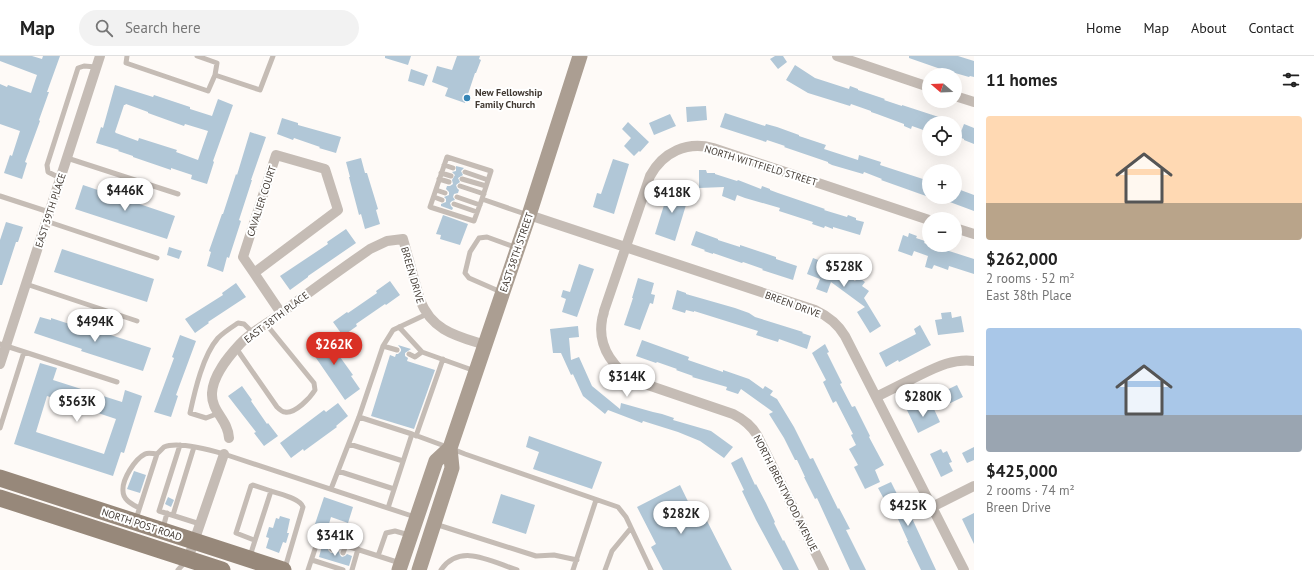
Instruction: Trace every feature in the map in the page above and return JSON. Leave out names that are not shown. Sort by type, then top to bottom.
[{"type":"main road","name":"EAST 38TH STREET","points":[[419,570],[452,468],[450,448],[529,215],[580,56]]},
{"type":"main road","name":"EAST 38TH STREET","points":[[400,567],[436,461],[450,448]]},
{"type":"main road","name":"NORTH POST ROAD","points":[[0,478],[137,515],[162,530],[284,570]]},
{"type":"main road","name":"NORTH POST ROAD","points":[[0,498],[184,566],[222,570]]},
{"type":"street","name":"EAST 39TH PLACE","points":[[0,364],[3,345],[26,284],[100,56]]},
{"type":"street","points":[[837,56],[922,85]]},
{"type":"street","points":[[962,98],[974,102]]},
{"type":"street","name":"NORTH WITTFIELD STREET","points":[[626,248],[648,180],[654,168],[672,152],[686,147],[695,146],[713,148],[922,218]]},
{"type":"street","name":"CAVALIER COURT","points":[[254,273],[338,210],[325,169],[276,155],[242,257],[281,313]]},
{"type":"street","name":"BREEN DRIVE","points":[[529,215],[822,314],[836,324],[843,333],[964,570]]},
{"type":"street","points":[[962,230],[974,234]]},
{"type":"street","name":"BREEN DRIVE","points":[[403,239],[418,296],[421,305],[427,314],[435,324],[447,331],[485,344]]},
{"type":"street","name":"EAST 38TH PLACE","points":[[229,438],[226,423],[215,408],[212,399],[214,383],[225,362],[236,348],[266,324],[370,248],[384,242],[403,239]]},
{"type":"street","name":"NORTH BRENTWOOD AVENUE","points":[[626,248],[602,320],[603,343],[609,356],[617,367],[632,379],[729,412],[749,424],[757,435],[824,570]]},
{"type":"street","points":[[876,397],[938,366],[956,361],[974,361]]},
{"type":"street","points":[[184,566],[224,454]]},
{"type":"street","points":[[932,507],[974,486]]},
{"type":"lane","points":[[127,56],[126,63],[208,91],[215,76],[217,63],[197,56]]},
{"type":"lane","points":[[215,76],[260,90],[273,56]]},
{"type":"lane","points":[[60,178],[48,172],[47,165],[78,68],[84,66],[96,67]]},
{"type":"lane","points":[[447,157],[491,171],[474,221],[430,207],[442,173],[447,157]]},
{"type":"lane","points":[[67,158],[178,194]]},
{"type":"lane","points":[[444,166],[453,168]]},
{"type":"lane","points":[[465,172],[488,180]]},
{"type":"lane","points":[[442,173],[451,176]]},
{"type":"lane","points":[[439,179],[449,182]]},
{"type":"lane","points":[[462,179],[486,186]]},
{"type":"lane","points":[[460,186],[529,215]]},
{"type":"lane","points":[[436,190],[445,193]]},
{"type":"lane","points":[[0,196],[48,217],[157,258]]},
{"type":"lane","points":[[434,197],[442,200]]},
{"type":"lane","points":[[457,197],[480,205]]},
{"type":"lane","points":[[454,204],[477,212]]},
{"type":"lane","points":[[503,292],[469,278],[465,273],[470,252],[479,238],[487,237],[518,248]]},
{"type":"lane","points":[[26,284],[137,321]]},
{"type":"lane","points":[[331,489],[359,417],[383,346],[393,330],[427,314]]},
{"type":"lane","points":[[218,413],[206,418],[190,413],[208,352],[219,337],[238,323],[244,324],[253,334]]},
{"type":"lane","points":[[236,348],[277,407],[284,412],[292,412],[310,398],[315,390],[314,383],[266,324]]},
{"type":"lane","points":[[399,327],[422,352],[476,371]]},
{"type":"lane","points":[[3,345],[117,382]]},
{"type":"lane","points":[[383,346],[397,350]]},
{"type":"lane","points":[[0,428],[24,352]]},
{"type":"lane","points":[[409,354],[416,357],[422,352]]},
{"type":"lane","points":[[388,508],[403,461],[443,359]]},
{"type":"lane","points":[[359,417],[618,507],[626,517],[651,570]]},
{"type":"lane","points":[[349,444],[403,461]]},
{"type":"lane","points":[[180,445],[159,511],[200,524]]},
{"type":"lane","points":[[137,515],[158,454],[164,448],[180,445],[194,446],[224,454],[416,518]]},
{"type":"lane","points":[[162,530],[170,514],[194,446]]},
{"type":"lane","points":[[137,515],[131,504],[125,498],[123,491],[124,482],[128,472],[139,458],[146,453],[158,454]]},
{"type":"lane","points":[[338,471],[394,489]]},
{"type":"lane","points":[[254,540],[236,533],[251,486],[253,485],[271,491],[298,501],[302,504],[301,514],[284,570]]},
{"type":"lane","points":[[249,559],[271,491]]},
{"type":"lane","points":[[573,570],[596,500]]},
{"type":"lane","points":[[434,523],[536,556],[554,555],[577,560]]},
{"type":"lane","points":[[605,570],[612,551],[631,528]]},
{"type":"lane","points":[[378,556],[386,533],[395,531],[410,536]]},
{"type":"lane","points":[[308,570],[319,536],[378,556],[400,567]]},
{"type":"lane","points":[[332,549],[334,542]]},
{"type":"lane","points":[[343,553],[346,545]]},
{"type":"lane","points":[[352,570],[358,550]]},
{"type":"lane","points":[[441,570],[445,564],[459,556],[472,555],[517,570]]},
{"type":"lane","points":[[312,560],[328,562],[340,567]]},
{"type":"building","points":[[0,56],[32,56],[42,59],[43,56],[60,56],[47,92],[49,92],[39,120],[40,121],[25,162],[27,163],[22,179],[4,173],[10,155],[12,156],[20,131],[0,124],[0,84],[7,87],[8,85],[31,93],[37,75],[0,61]]},
{"type":"building","points":[[385,56],[411,56],[408,65],[385,58]]},
{"type":"building","points":[[457,56],[480,56],[479,59],[481,60],[465,103],[445,96],[448,88],[432,82],[437,66],[452,70]]},
{"type":"building","points":[[775,56],[783,56],[787,62],[778,69],[770,59]]},
{"type":"building","points":[[909,56],[958,56],[974,61],[974,77],[962,75],[962,68],[938,68],[909,58]]},
{"type":"building","points":[[795,65],[815,78],[849,89],[850,86],[885,99],[884,100],[936,116],[922,116],[922,130],[912,126],[911,129],[904,126],[904,124],[851,104],[850,106],[808,93],[786,80]]},
{"type":"building","points":[[411,69],[428,75],[424,86],[408,81]]},
{"type":"building","points":[[115,85],[153,97],[154,95],[212,116],[218,99],[233,105],[213,161],[214,162],[207,184],[191,179],[192,175],[171,168],[171,170],[133,157],[118,151],[119,150],[96,143],[101,127],[103,128]],"holes":[[[126,104],[184,126],[185,124],[208,131],[198,160],[176,152],[177,150],[139,138],[138,141],[115,132],[124,105]]]},
{"type":"building","points":[[706,106],[707,120],[687,122],[686,107]]},
{"type":"building","points":[[725,113],[765,126],[766,124],[777,127],[826,145],[824,149],[858,160],[859,155],[881,162],[880,165],[922,179],[922,195],[881,180],[882,179],[864,172],[863,174],[832,165],[828,162],[784,147],[785,146],[767,140],[766,142],[720,127]]},
{"type":"building","points":[[670,114],[676,126],[654,135],[649,123]]},
{"type":"building","points":[[282,118],[298,123],[298,125],[341,137],[336,153],[294,138],[293,140],[277,134]]},
{"type":"building","points":[[628,122],[649,142],[634,156],[624,146],[631,138],[622,129]]},
{"type":"building","points":[[964,124],[974,128],[974,144],[962,138],[962,129]]},
{"type":"building","points":[[250,132],[266,137],[239,220],[241,221],[229,258],[227,257],[223,272],[207,266],[211,252],[209,251],[236,174],[237,175]]},
{"type":"building","points":[[361,158],[378,209],[376,210],[380,224],[365,229],[361,214],[359,215],[346,162]]},
{"type":"building","points":[[613,159],[629,164],[614,214],[593,207],[597,193],[601,194]]},
{"type":"building","points":[[456,166],[464,168],[461,171],[463,175],[458,178],[460,182],[456,185],[459,190],[458,193],[454,194],[453,197],[455,200],[450,203],[453,208],[452,210],[441,206],[441,204],[446,202],[444,197],[449,195],[449,192],[446,189],[447,186],[453,184],[452,180],[455,175],[452,172],[456,171]]},
{"type":"building","points":[[699,170],[706,170],[707,173],[715,173],[761,189],[762,186],[825,209],[824,210],[847,217],[848,215],[856,218],[856,220],[864,222],[860,235],[833,227],[833,229],[825,226],[824,228],[812,224],[813,222],[779,211],[780,208],[737,195],[735,201],[722,196],[724,187],[699,188]]},
{"type":"building","points":[[83,185],[175,216],[167,239],[75,209]]},
{"type":"building","points":[[670,186],[687,191],[683,204],[686,205],[675,241],[655,234]]},
{"type":"building","points":[[962,191],[974,195],[974,211],[955,204],[962,204]]},
{"type":"building","points":[[443,215],[468,224],[460,245],[440,239],[441,235],[436,234]]},
{"type":"building","points":[[6,222],[23,227],[18,242],[16,242],[2,285],[0,285],[0,240]]},
{"type":"building","points":[[346,229],[356,243],[290,290],[280,276],[328,244],[327,242]]},
{"type":"building","points":[[696,231],[718,240],[740,247],[740,245],[776,257],[776,259],[797,266],[793,280],[743,262],[742,263],[704,251],[705,250],[691,245]]},
{"type":"building","points":[[909,233],[922,240],[922,252],[952,252],[974,259],[974,274],[949,266],[948,270],[934,265],[932,269],[925,267],[928,256],[914,251],[912,256],[898,251],[903,235],[908,237]]},
{"type":"building","points":[[169,247],[182,251],[179,259],[167,255]]},
{"type":"building","points":[[62,249],[154,279],[147,302],[54,272]]},
{"type":"building","points":[[828,257],[836,260],[834,266],[855,281],[858,277],[865,282],[862,286],[869,291],[864,298],[881,326],[870,333],[857,312],[865,307],[831,282],[827,293],[816,289],[820,279],[807,274],[813,258],[826,263]]},
{"type":"building","points":[[579,264],[594,269],[577,317],[562,312],[566,299],[561,297],[563,290],[570,292]]},
{"type":"building","points":[[638,278],[654,283],[651,294],[655,295],[653,304],[650,303],[640,330],[624,325]]},
{"type":"building","points":[[390,281],[400,295],[356,324],[357,326],[343,336],[333,322],[377,293],[376,291]]},
{"type":"building","points":[[236,283],[246,297],[208,322],[209,323],[195,333],[185,319],[223,295],[222,293]]},
{"type":"building","points":[[677,290],[735,308],[755,317],[803,332],[802,333],[811,336],[807,349],[779,339],[778,342],[756,335],[758,331],[694,311],[686,310],[685,313],[672,309]]},
{"type":"building","points":[[951,312],[952,318],[961,316],[964,332],[938,335],[935,320],[942,319],[941,313]]},
{"type":"building","points":[[40,317],[51,320],[51,318],[88,330],[89,328],[151,348],[143,371],[81,351],[82,349],[34,333]]},
{"type":"building","points":[[920,325],[931,345],[899,362],[898,360],[886,367],[879,353],[916,334],[914,329]]},
{"type":"building","points":[[578,326],[579,337],[569,338],[571,360],[579,357],[592,386],[620,409],[621,403],[674,418],[673,420],[711,431],[733,447],[724,458],[700,441],[678,432],[643,421],[642,423],[608,410],[605,414],[583,396],[573,374],[571,375],[561,353],[553,353],[550,329]]},
{"type":"building","points":[[320,332],[329,344],[330,343],[353,375],[351,376],[360,389],[345,400],[314,355],[315,354],[307,341]]},
{"type":"building","points":[[180,335],[196,341],[176,395],[178,396],[171,417],[154,412],[174,358],[172,357]]},
{"type":"building","points":[[642,340],[689,357],[688,360],[749,379],[763,389],[765,386],[773,391],[770,395],[777,399],[794,427],[810,459],[813,458],[838,509],[839,508],[850,529],[846,530],[866,570],[850,570],[817,498],[815,499],[797,460],[795,460],[784,438],[769,414],[773,412],[741,389],[738,394],[726,390],[727,387],[692,377],[693,376],[676,370],[677,369],[636,356]]},
{"type":"building","points":[[825,344],[829,352],[827,353],[842,383],[840,384],[852,407],[855,406],[884,465],[875,470],[880,482],[865,489],[854,467],[858,465],[849,449],[856,445],[851,435],[853,434],[836,401],[833,403],[823,382],[826,380],[812,353]]},
{"type":"building","points":[[398,345],[411,349],[405,353],[405,356],[408,358],[407,361],[435,370],[414,429],[371,416],[390,355],[395,357],[396,354],[401,351]]},
{"type":"building","points":[[40,363],[57,368],[53,380],[122,402],[125,390],[142,396],[124,453],[121,452],[113,476],[14,444]],"holes":[[[47,396],[116,419],[104,454],[36,432]]]},
{"type":"building","points":[[957,385],[963,397],[938,409],[932,397]]},
{"type":"building","points":[[242,386],[267,424],[268,423],[278,436],[264,446],[254,433],[256,432],[228,396]]},
{"type":"building","points":[[338,403],[348,416],[336,426],[337,427],[304,451],[303,449],[291,458],[280,443],[324,410],[326,412]]},
{"type":"building","points":[[916,403],[921,413],[933,407],[940,422],[918,433],[906,408]]},
{"type":"building","points":[[529,436],[602,462],[592,489],[533,469],[539,452],[526,447]]},
{"type":"building","points":[[974,447],[974,460],[967,463],[962,453]]},
{"type":"building","points":[[941,449],[943,453],[947,451],[952,462],[949,463],[953,471],[941,477],[930,454]]},
{"type":"building","points":[[742,457],[755,485],[756,484],[766,503],[783,541],[784,540],[799,570],[783,570],[756,520],[731,463]]},
{"type":"building","points":[[134,471],[146,475],[140,493],[127,489]]},
{"type":"building","points":[[891,482],[904,508],[905,507],[911,516],[936,570],[921,570],[893,508],[890,510],[878,488]]},
{"type":"building","points":[[680,485],[698,522],[706,519],[732,570],[663,570],[651,547],[656,544],[637,507]]},
{"type":"building","points":[[501,494],[535,505],[526,534],[492,523]]},
{"type":"building","points":[[168,497],[174,500],[171,507],[165,504]]},
{"type":"building","points":[[324,497],[353,507],[348,523],[331,517],[326,534],[313,530]]},
{"type":"building","points":[[974,513],[974,544],[962,519]]},
{"type":"building","points":[[280,516],[290,519],[287,533],[289,533],[286,543],[283,542],[279,553],[266,548],[269,538],[266,537],[269,527],[273,528],[276,518],[279,519]]},
{"type":"building","points":[[322,546],[328,548],[331,553],[336,550],[342,557],[347,554],[352,556],[349,566],[319,557]]},
{"type":"place","name":"New Fellowship Family Church","points":[[467,98]]}]
